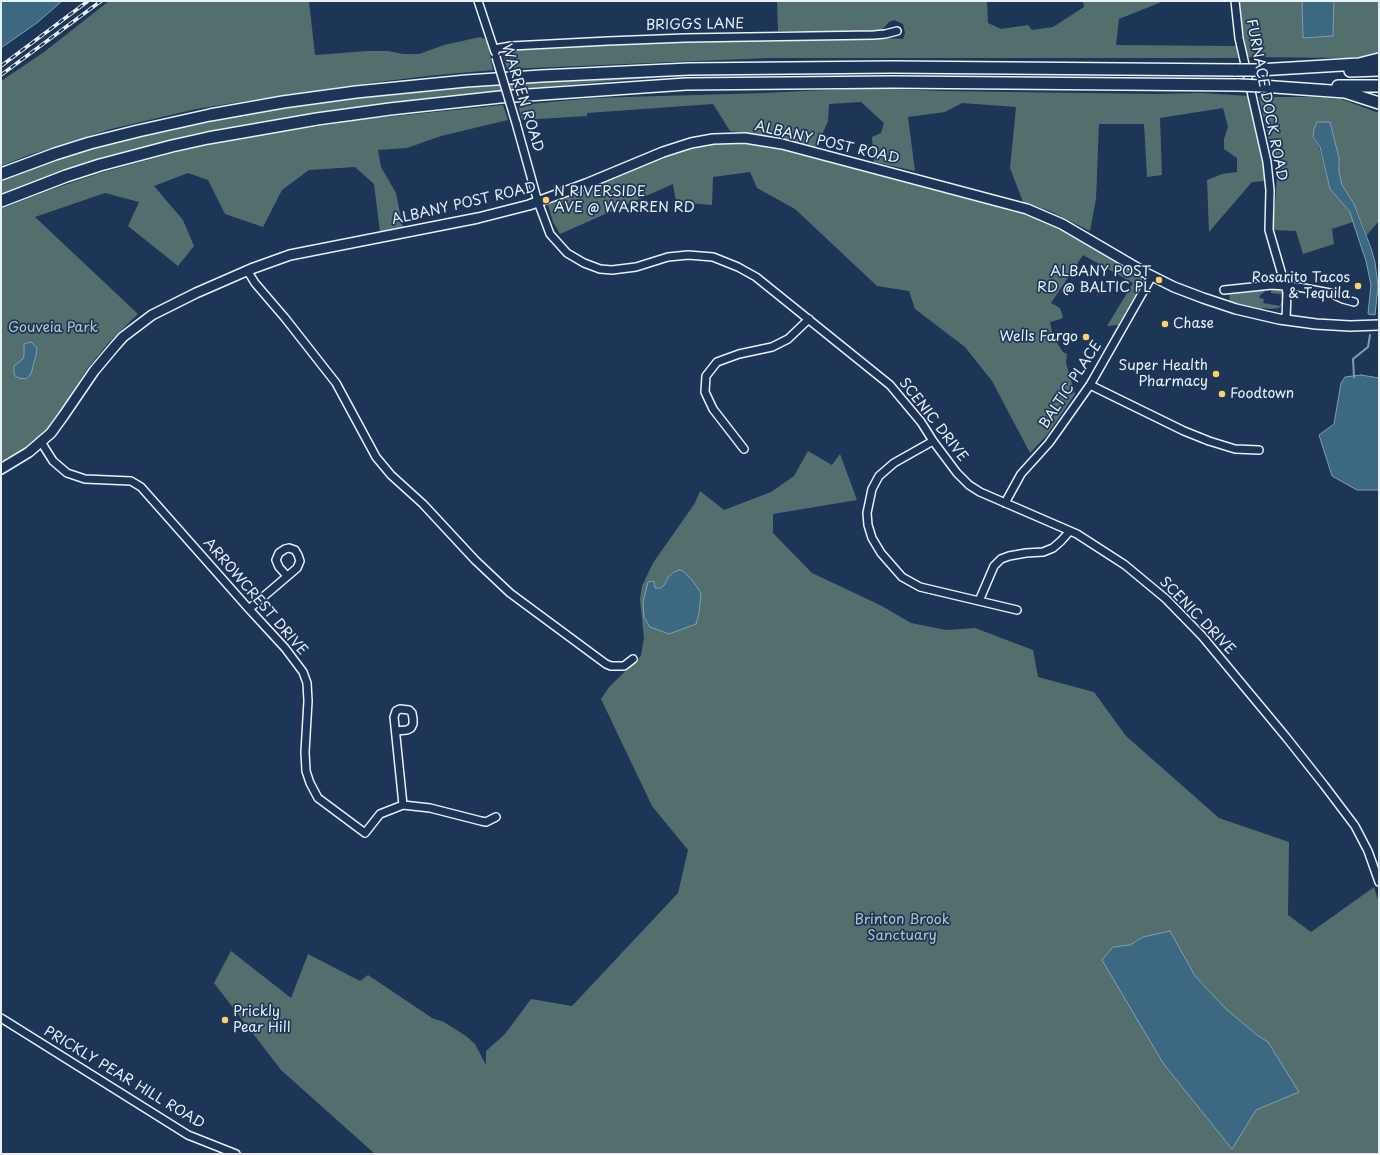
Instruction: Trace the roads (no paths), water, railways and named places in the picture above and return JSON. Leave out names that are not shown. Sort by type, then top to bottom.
[{"type":"highway","points":[[1258,70],[1359,64],[1379,59]]},
{"type":"highway","points":[[1,174],[90,143],[138,130],[210,115],[327,96],[445,83],[541,76],[689,69],[900,67],[1379,70]]},
{"type":"highway","points":[[1,201],[52,181],[100,165],[244,130],[390,109],[500,97],[686,84],[900,82],[1262,86],[1345,92],[1379,103]]},
{"type":"highway","points":[[1262,86],[1379,86]]},
{"type":"main road","name":"ALBANY POST ROAD","points":[[1,469],[20,459],[41,442],[55,427],[105,356],[130,331],[161,310],[247,270],[273,260],[298,253],[509,211],[538,202],[680,146],[704,140],[725,138],[758,139],[782,144],[1027,209],[1062,224],[1152,276],[1193,295],[1250,313],[1286,320],[1335,326],[1379,325]]},
{"type":"street","name":"WARREN ROAD","points":[[478,1],[494,49],[538,202]]},
{"type":"street","name":"FURNACE DOCK ROAD","points":[[1235,1],[1239,38],[1268,162],[1270,190],[1270,234],[1288,298],[1286,320]]},
{"type":"street","name":"BRIGGS LANE","points":[[494,49],[511,46],[608,41],[885,34],[897,31]]},
{"type":"street","name":"SCENIC DRIVE","points":[[538,202],[550,234],[567,253],[584,263],[600,269],[612,270],[636,267],[668,258],[688,255],[713,257],[756,276],[890,385],[921,422],[933,441],[957,472],[969,484],[980,492],[1069,532],[1077,534],[1125,565],[1166,599],[1202,636],[1286,737],[1355,826],[1368,851],[1379,882]]},
{"type":"street","points":[[247,270],[255,283],[285,318],[336,383],[376,457],[391,475],[423,504],[475,560],[510,593],[606,664],[611,666],[624,666],[633,659]]},
{"type":"street","name":"BALTIC PLACE","points":[[1005,503],[1021,474],[1049,443],[1090,385],[1152,276]]},
{"type":"street","points":[[1224,290],[1268,286],[1303,287],[1330,293],[1354,302]]},
{"type":"street","points":[[744,449],[713,409],[705,392],[706,376],[717,362],[739,354],[772,347],[788,339],[809,319]]},
{"type":"street","points":[[1090,385],[1184,431],[1209,441],[1235,449],[1259,450]]},
{"type":"street","points":[[933,441],[894,463],[879,476],[872,489],[867,513],[868,525],[872,538],[881,553],[902,577],[920,587],[1017,610]]},
{"type":"street","name":"ARROWCREST DRIVE","points":[[41,442],[53,461],[67,473],[85,480],[131,481],[141,487],[285,648],[303,672],[307,683],[308,701],[305,752],[306,771],[310,783],[318,798],[365,833],[380,814],[403,805]]},
{"type":"street","points":[[979,601],[994,566],[1001,560],[1009,556],[1043,552],[1053,548],[1062,541],[1069,532]]},
{"type":"street","points":[[249,609],[287,576]]},
{"type":"street","points":[[396,731],[403,805],[430,808],[481,822],[486,822],[496,817]]},
{"type":"street","name":"PRICKLY PEAR HILL ROAD","points":[[1,1018],[188,1135],[236,1154]]},
{"type":"water","points":[[1,1],[62,1],[38,22],[1,48]]},
{"type":"water","points":[[1302,1],[1334,1],[1333,36],[1303,38]]},
{"type":"water","points":[[1317,122],[1330,122],[1339,158],[1339,172],[1342,185],[1354,204],[1371,248],[1375,262],[1378,286],[1375,315],[1368,314],[1371,285],[1366,261],[1350,212],[1330,189],[1320,147],[1313,137]]},
{"type":"water","points":[[31,342],[37,348],[31,374],[26,379],[19,378],[14,374],[14,366],[23,359],[24,344]]},
{"type":"water","points":[[1361,375],[1379,378],[1379,490],[1357,490],[1332,476],[1319,435],[1334,424],[1341,383],[1345,377]]},
{"type":"water","points":[[679,570],[683,571],[692,580],[701,593],[699,613],[696,624],[669,634],[650,627],[644,617],[643,602],[648,582],[654,581],[655,588],[661,588],[665,584],[668,577]]},
{"type":"water","points":[[1170,931],[1195,976],[1226,1009],[1257,1035],[1268,1042],[1299,1092],[1256,1110],[1232,1149],[1163,1063],[1102,960],[1113,947],[1130,945],[1143,937]]},
{"type":"waterway","points":[[1354,377],[1353,359],[1368,347],[1370,335]]},
{"type":"railway","points":[[1,66],[88,1]]},
{"type":"railway","points":[[1,75],[101,1]]},
{"type":"place","name":"N RIVERSIDE AVE @ WARREN RD","points":[[546,200]]},
{"type":"place","name":"ALBANY POST RD @ BALTIC PL","points":[[1159,280]]},
{"type":"place","name":"Rosarito Tacos & Tequila","points":[[1358,286]]},
{"type":"place","name":"Chase","points":[[1165,324]]},
{"type":"place","name":"Wells Fargo","points":[[1086,337]]},
{"type":"place","name":"Super Health Pharmacy","points":[[1216,374]]},
{"type":"place","name":"Foodtown","points":[[1222,394]]},
{"type":"place","name":"Prickly Pear Hill","points":[[225,1020]]},
{"type":"park label","name":"Gouveia Park","points":[[53,328]]},
{"type":"park label","name":"Brinton Brook Sanctuary","points":[[902,928]]}]
